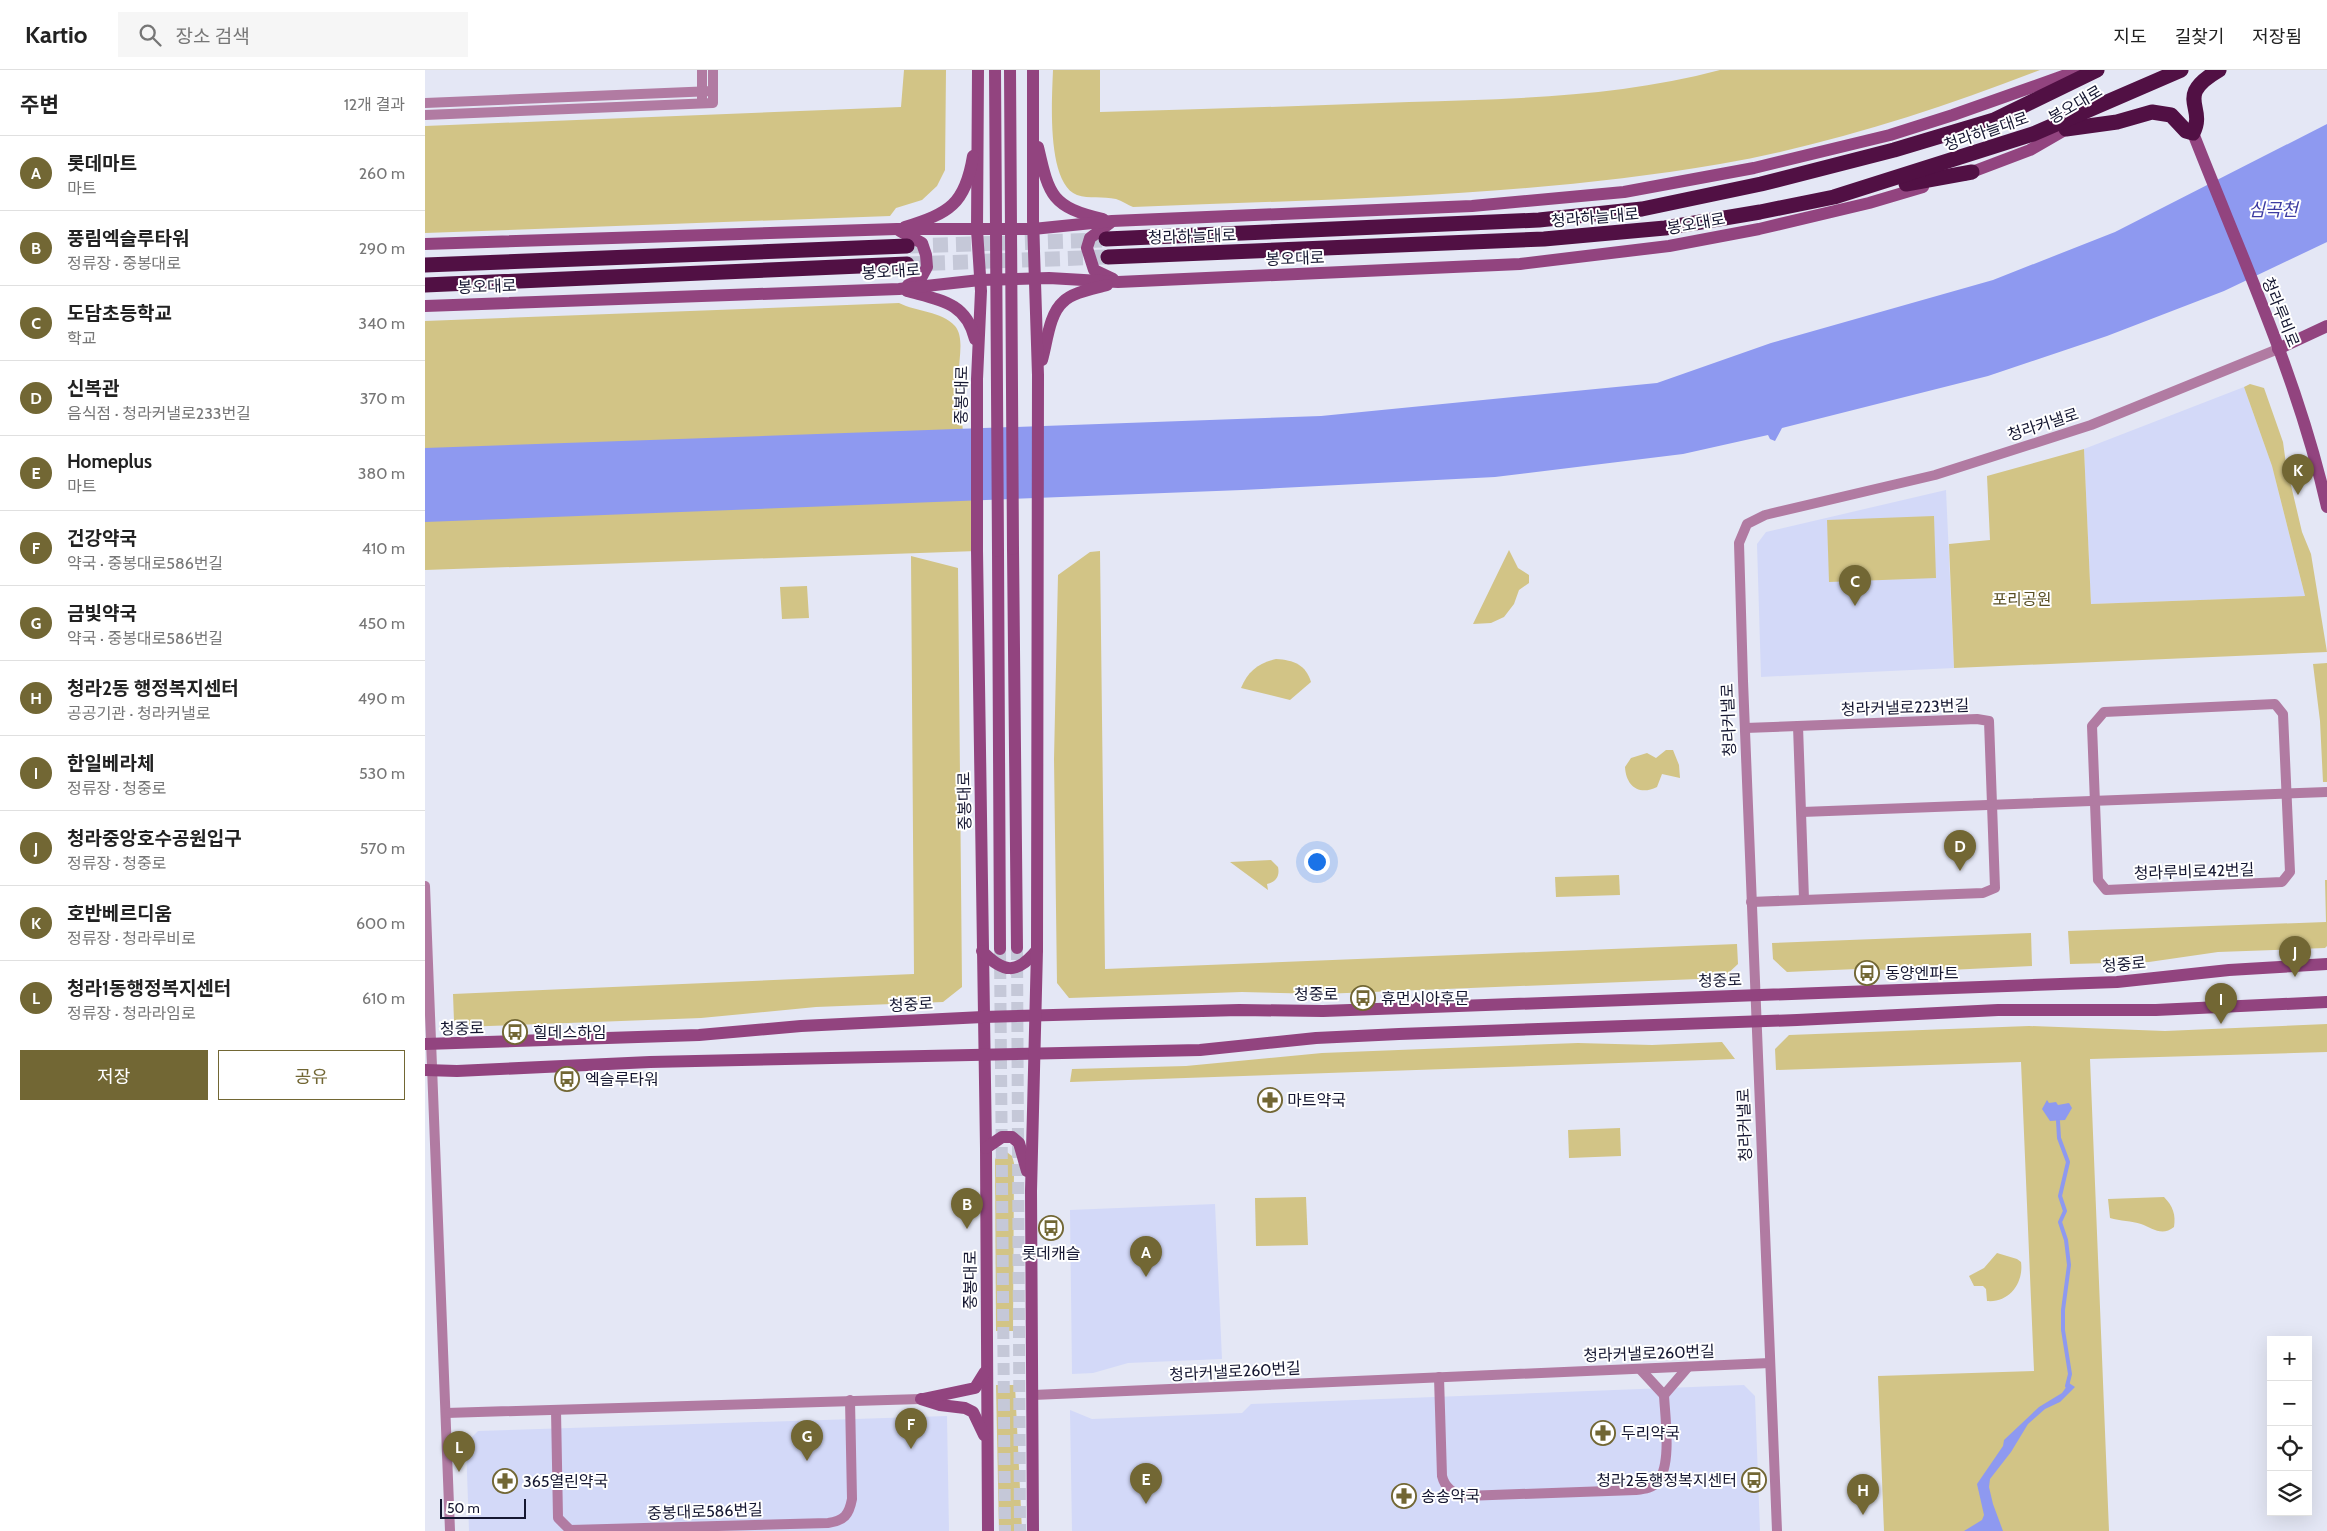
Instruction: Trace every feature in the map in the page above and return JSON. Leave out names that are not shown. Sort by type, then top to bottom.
[{"type":"highway","name":"청라하늘대로","points":[[1106,239],[1539,220],[1642,209],[1761,184],[1894,150],[1994,120],[2097,70]]},
{"type":"highway","name":"청라하늘대로","points":[[1107,258],[1544,239],[1665,228],[1834,197],[1925,170],[2033,134],[2181,70]]},
{"type":"highway","points":[[2066,129],[2117,122],[2152,112],[2171,116],[2185,131],[2193,133],[2197,126],[2193,104],[2196,88],[2202,81],[2219,70]]},
{"type":"highway","points":[[1799,204],[1972,172]]},
{"type":"highway","name":"봉오대로","points":[[425,265],[907,246]]},
{"type":"highway","name":"봉오대로","points":[[425,285],[907,264]]},
{"type":"main road","name":"중봉대로","points":[[978,70],[977,230],[980,280],[977,379],[977,551],[986,1148],[988,1531]]},
{"type":"main road","points":[[995,70],[1000,949]]},
{"type":"main road","points":[[1010,70],[1017,948]]},
{"type":"main road","points":[[1033,70],[1033,229],[1038,375],[1036,549],[1037,950],[1031,1191],[1033,1531]]},
{"type":"main road","name":"봉오대로","points":[[425,244],[897,229],[1033,229],[1112,221],[1472,206],[1624,192],[1754,168],[1890,135],[2080,70]]},
{"type":"main road","name":"봉오대로","points":[[425,306],[899,289],[980,280],[1035,278],[1118,282],[1414,271],[1521,264],[1669,246],[1869,203],[1972,172],[2030,150],[2137,89]]},
{"type":"main road","points":[[897,229],[947,211],[960,198],[967,182],[978,120]]},
{"type":"main road","points":[[1033,125],[1047,187],[1069,209],[1112,221]]},
{"type":"main road","name":"청라루비로","points":[[2193,133],[2279,349],[2311,442],[2327,507]]},
{"type":"main road","points":[[1112,221],[1089,238],[1087,248],[1094,270],[1118,282]]},
{"type":"main road","points":[[897,229],[921,243],[927,267],[920,280],[899,289]]},
{"type":"main road","points":[[1038,375],[1055,315],[1063,301],[1084,291],[1118,282]]},
{"type":"main road","points":[[899,289],[944,301],[962,312],[971,326],[975,340],[977,379]]},
{"type":"main road","name":"청라커낼로","points":[[2279,349],[2327,326]]},
{"type":"main road","points":[[982,951],[994,964],[1001,968],[1012,969],[1029,960],[1037,950]]},
{"type":"main road","name":"청중로","points":[[428,1044],[699,1035],[801,1026],[983,1017],[1239,1010],[1332,1011],[2117,982],[2229,970],[2327,964]]},
{"type":"main road","points":[[429,1070],[457,1071],[650,1062],[1200,1050],[1315,1038],[1998,1010],[2156,1010],[2327,1002]]},
{"type":"main road","points":[[986,1148],[1002,1138],[1013,1137],[1019,1143],[1025,1160],[1031,1191]]},
{"type":"main road","points":[[921,1399],[975,1388],[986,1370]]},
{"type":"main road","points":[[921,1399],[940,1405],[965,1408],[973,1412],[987,1441]]},
{"type":"street","points":[[702,70],[702,104]]},
{"type":"street","points":[[425,115],[713,103],[713,70]]},
{"type":"street","points":[[425,103],[713,91]]},
{"type":"street","name":"청라커낼로","points":[[1777,1531],[1751,902],[1739,543],[1747,524],[1765,515],[1935,475],[2091,425],[2279,349]]},
{"type":"street","name":"청라루비로42번길","points":[[2275,704],[2283,714],[2287,793],[2290,872],[2282,882],[2106,890],[2098,880],[2092,726],[2103,712],[2275,704]]},
{"type":"street","name":"청라커낼로223번길","points":[[1745,728],[1977,719],[1989,721],[1991,806]]},
{"type":"street","points":[[1798,726],[1804,899]]},
{"type":"street","points":[[1802,812],[2327,792]]},
{"type":"street","points":[[1751,902],[1983,893],[1995,888],[1991,806]]},
{"type":"street","points":[[425,886],[429,1070],[450,1531]]},
{"type":"street","name":"청라커낼로260번길","points":[[1033,1395],[1770,1363]]},
{"type":"street","points":[[1439,1377],[1442,1476],[1444,1483],[1456,1494],[1465,1496],[1637,1490],[1650,1487],[1661,1477],[1665,1465],[1664,1395],[1688,1367]]},
{"type":"street","points":[[1640,1369],[1664,1395]]},
{"type":"street","points":[[446,1413],[921,1399]]},
{"type":"street","name":"중봉대로586번길","points":[[556,1410],[558,1518],[569,1530],[828,1523],[839,1522],[850,1511],[852,1499],[850,1400]]},
{"type":"shaded area","points":[[2244,387],[2272,466],[2305,596],[2091,604],[2084,449]]},
{"type":"shaded area","points":[[1946,490],[1954,668],[1761,677],[1757,544],[1766,532]]},
{"type":"shaded area","points":[[1215,1204],[1222,1359],[1128,1363],[1093,1373],[1072,1374],[1070,1210]]},
{"type":"shaded area","points":[[1744,1385],[1755,1396],[1760,1531],[1072,1531],[1070,1410],[1092,1419],[1242,1413],[1251,1404]]},
{"type":"shaded area","points":[[947,1416],[949,1531],[469,1531],[466,1443],[478,1431]]},
{"type":"green space","points":[[904,70],[946,70],[945,170],[937,186],[922,200],[896,208],[890,216],[425,233],[425,126],[901,107]]},
{"type":"green space","points":[[1053,70],[1100,70],[1100,112],[1526,98],[1643,86],[1720,70],[2040,70],[1962,99],[1882,125],[1801,147],[1720,164],[1574,184],[1501,190],[1354,199],[1133,207],[1116,199],[1077,195],[1067,187],[1060,174],[1053,138]]},
{"type":"green space","points":[[899,303],[943,317],[955,326],[960,337],[959,375],[962,419],[977,551],[425,570],[425,321]]},
{"type":"green space","name":"포리공원","points":[[2250,384],[2264,388],[2283,442],[2286,464],[2302,532],[2311,554],[2327,652],[1954,668],[1949,544],[1990,540],[1987,476],[2084,449],[2091,604],[2305,596],[2272,466],[2244,387]]},
{"type":"green space","points":[[1934,516],[1936,578],[1829,582],[1827,520]]},
{"type":"green space","points":[[1509,550],[1518,568],[1529,575],[1529,583],[1519,590],[1514,604],[1504,617],[1491,623],[1473,624]]},
{"type":"green space","points":[[1100,551],[1105,969],[1737,944],[1738,964],[1723,978],[1322,994],[1242,992],[1069,998],[1057,983],[1054,759],[1058,575],[1090,552]]},
{"type":"green space","points":[[911,556],[958,568],[962,987],[943,1002],[816,1007],[701,1018],[460,1027],[454,1021],[453,994],[914,974]]},
{"type":"green space","points":[[807,586],[809,618],[782,619],[780,587]]},
{"type":"green space","points":[[1276,659],[1298,664],[1306,671],[1311,682],[1290,700],[1241,688],[1251,672],[1264,663]]},
{"type":"green space","points":[[2327,663],[2327,782],[2323,782],[2320,721],[2313,664]]},
{"type":"green space","points":[[1666,750],[1673,750],[1679,765],[1680,778],[1662,774],[1657,787],[1650,790],[1635,788],[1628,779],[1625,767],[1631,758],[1647,753],[1656,758]]},
{"type":"green space","points":[[1271,860],[1278,867],[1278,876],[1267,884],[1268,890],[1230,862]]},
{"type":"green space","points":[[1619,875],[1620,895],[1556,897],[1555,877]]},
{"type":"green space","points":[[2325,880],[2327,880],[2327,946],[2325,948],[2218,952],[2149,962],[2070,964],[2068,931],[2326,922]]},
{"type":"green space","points":[[2031,933],[2032,966],[1928,971],[1857,969],[1787,972],[1773,959],[1772,943]]},
{"type":"green space","points":[[2327,1024],[2327,1052],[2090,1059],[2109,1531],[1884,1531],[1878,1376],[2034,1371],[2021,1062],[1776,1070],[1775,1049],[1789,1035],[2029,1026],[2165,1031]]},
{"type":"green space","points":[[1722,1042],[1735,1059],[1070,1082],[1072,1069],[1186,1066],[1322,1053],[1578,1043],[1652,1045]]},
{"type":"green space","points":[[1620,1128],[1621,1156],[1569,1158],[1568,1130]]},
{"type":"green space","points":[[1004,1150],[1012,1156],[1014,1163],[1013,1331],[996,1331],[995,1160],[998,1152]]},
{"type":"green space","points":[[1306,1197],[1308,1245],[1256,1246],[1255,1198]]},
{"type":"green space","points":[[2164,1197],[2172,1207],[2175,1219],[2174,1227],[2170,1230],[2161,1232],[2137,1223],[2110,1218],[2108,1199]]},
{"type":"green space","points":[[1997,1253],[2021,1262],[2020,1277],[2008,1295],[1995,1301],[1987,1301],[1986,1289],[1983,1286],[1974,1286],[1969,1276],[1984,1268]]},
{"type":"green space","points":[[996,1385],[1015,1385],[1022,1531],[999,1531]]},
{"type":"water","name":"심곡천","points":[[2327,124],[2327,242],[2224,291],[2107,336],[1988,376],[1782,428],[1775,441],[1770,439],[1768,435],[1683,454],[1495,477],[1242,490],[425,522],[425,448],[1321,416],[1657,383],[1771,343],[1993,280],[2115,232]]},
{"type":"water","points":[[2047,1100],[2049,1103],[2056,1102],[2058,1105],[2069,1103],[2072,1108],[2065,1120],[2050,1121],[2042,1109]]},
{"type":"water","points":[[2069,1383],[2075,1387],[2060,1402],[2045,1409],[2028,1424],[2011,1452],[1990,1479],[1989,1487],[1993,1504],[2003,1531],[1964,1531],[1982,1520],[1984,1515],[1977,1484],[2003,1446],[2004,1440],[2039,1407],[2062,1393]]},
{"type":"waterway","points":[[2058,1121],[2059,1138],[2068,1162],[2060,1196],[2065,1211],[2060,1222],[2066,1240],[2069,1265],[2063,1310],[2063,1330],[2070,1374],[2067,1386]]},
{"type":"tunnel","points":[[910,246],[1102,240]]},
{"type":"tunnel","points":[[907,264],[1108,257]]},
{"type":"tunnel","points":[[1017,948],[1020,1531]]},
{"type":"tunnel","points":[[1000,949],[1005,1531]]},
{"type":"place","name":"호반베르디움","points":[[2298,495]]},
{"type":"place","name":"도담초등학교","points":[[1855,606]]},
{"type":"place","name":"신복관","points":[[1960,871]]},
{"type":"place","name":"동양엔파트","points":[[1867,973]]},
{"type":"place","name":"청라중앙호수공원입구","points":[[2295,977]]},
{"type":"place","name":"휴먼시아후문","points":[[1363,998]]},
{"type":"place","name":"한일베라체","points":[[2221,1024]]},
{"type":"place","name":"힐데스하임","points":[[515,1032]]},
{"type":"place","name":"엑슬루타워","points":[[567,1079]]},
{"type":"place","name":"마트약국","points":[[1270,1100]]},
{"type":"place","name":"롯데캐슬","points":[[1051,1228]]},
{"type":"place","name":"풍림엑슬루타워","points":[[967,1229]]},
{"type":"place","name":"롯데마트","points":[[1146,1277]]},
{"type":"place","name":"두리약국","points":[[1603,1433]]},
{"type":"place","name":"건강약국","points":[[911,1449]]},
{"type":"place","name":"금빛약국","points":[[807,1461]]},
{"type":"place","name":"청라1동행정복지센터","points":[[459,1472]]},
{"type":"place","name":"청라2동행정복지센터","points":[[1754,1480]]},
{"type":"place","name":"365열린약국","points":[[505,1481]]},
{"type":"place","name":"송송약국","points":[[1404,1496]]},
{"type":"place","name":"Homeplus","points":[[1146,1504]]},
{"type":"place","name":"청라2동 행정복지센터","points":[[1863,1515]]}]
